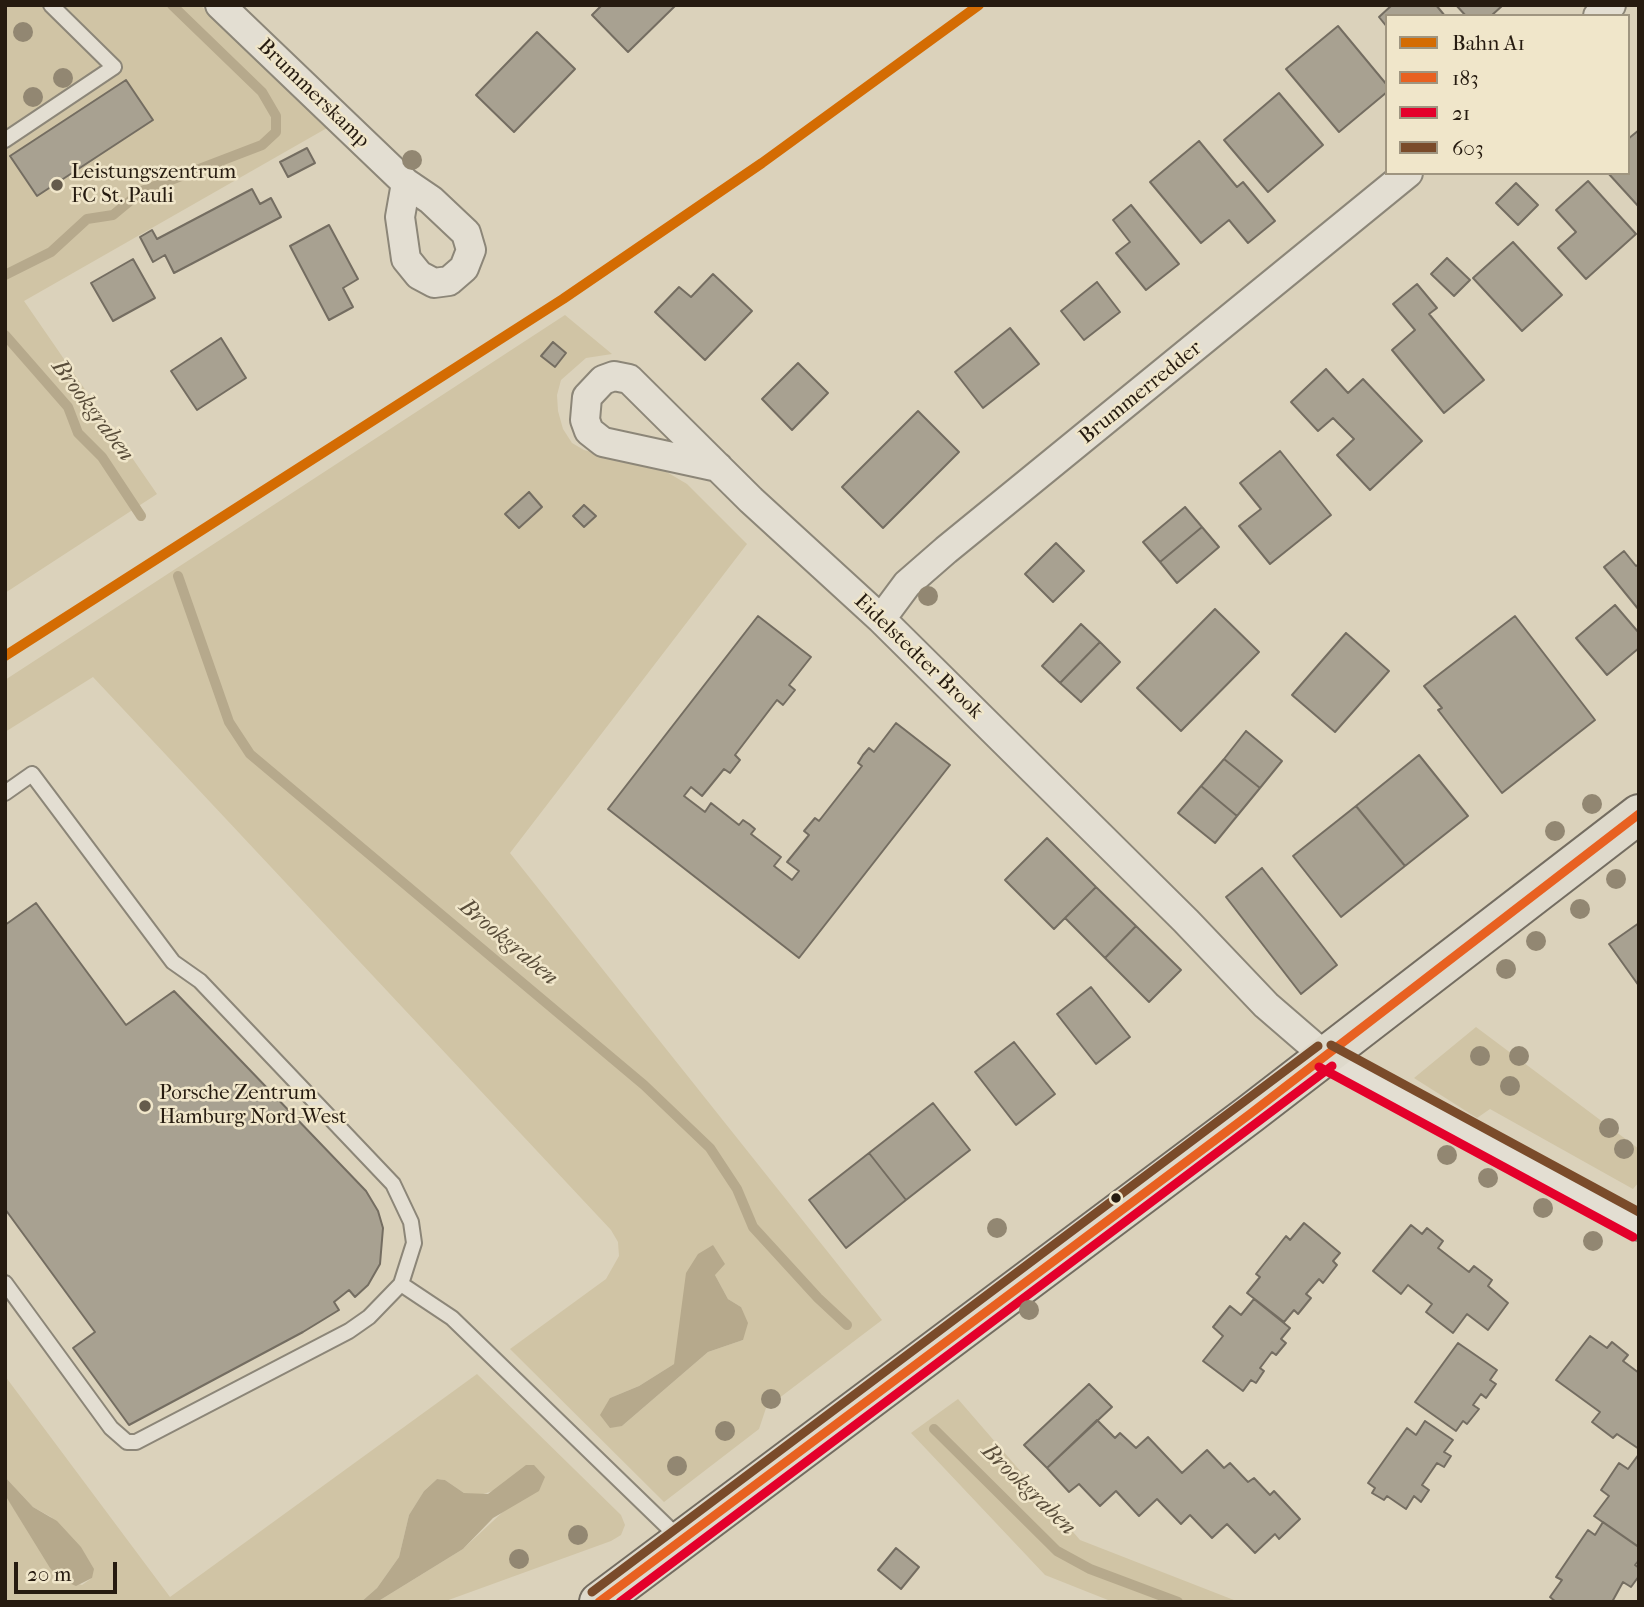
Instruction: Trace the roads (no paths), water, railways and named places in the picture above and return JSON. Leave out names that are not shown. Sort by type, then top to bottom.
[{"type":"main road","points":[[599,1602],[1325,1056],[1639,814]]},
{"type":"street","name":"Brummerskamp","points":[[220,5],[406,183]]},
{"type":"street","name":"Brummerredder","points":[[881,618],[907,584],[946,550],[1406,175]]},
{"type":"street","name":"Eidelstedter Brook","points":[[718,467],[881,618],[1186,921],[1266,1005],[1325,1056],[1639,1226]]},
{"type":"lane","points":[[5,141],[114,67],[51,5]]},
{"type":"lane","points":[[5,793],[32,774],[173,962],[200,981],[393,1184],[411,1222],[414,1244],[401,1283],[369,1317],[349,1331],[136,1443],[127,1442],[111,1428],[5,1283]]},
{"type":"lane","points":[[401,1283],[452,1318],[682,1542]]},
{"type":"waterway","name":"Brookgraben","points":[[5,275],[51,252],[87,219],[113,215],[142,191],[262,145],[276,132],[276,116],[262,92],[172,5]]},
{"type":"waterway","name":"Brookgraben","points":[[5,335],[68,407],[78,433],[102,457],[141,516]]},
{"type":"waterway","name":"Brookgraben","points":[[178,576],[229,722],[250,754],[644,1085],[710,1148],[737,1189],[753,1227],[818,1298],[847,1325]]},
{"type":"waterway","name":"Brookgraben","points":[[934,1429],[1057,1551],[1090,1569],[1178,1602]]},
{"type":"rail line","name":"A1","points":[[5,656],[563,299],[762,163],[979,5]]},
{"type":"place","name":"Leistungszentrum FC St. Pauli","points":[[57,185]]},
{"type":"place","name":"Porsche Zentrum Hamburg Nord-West","points":[[145,1106]]}]
